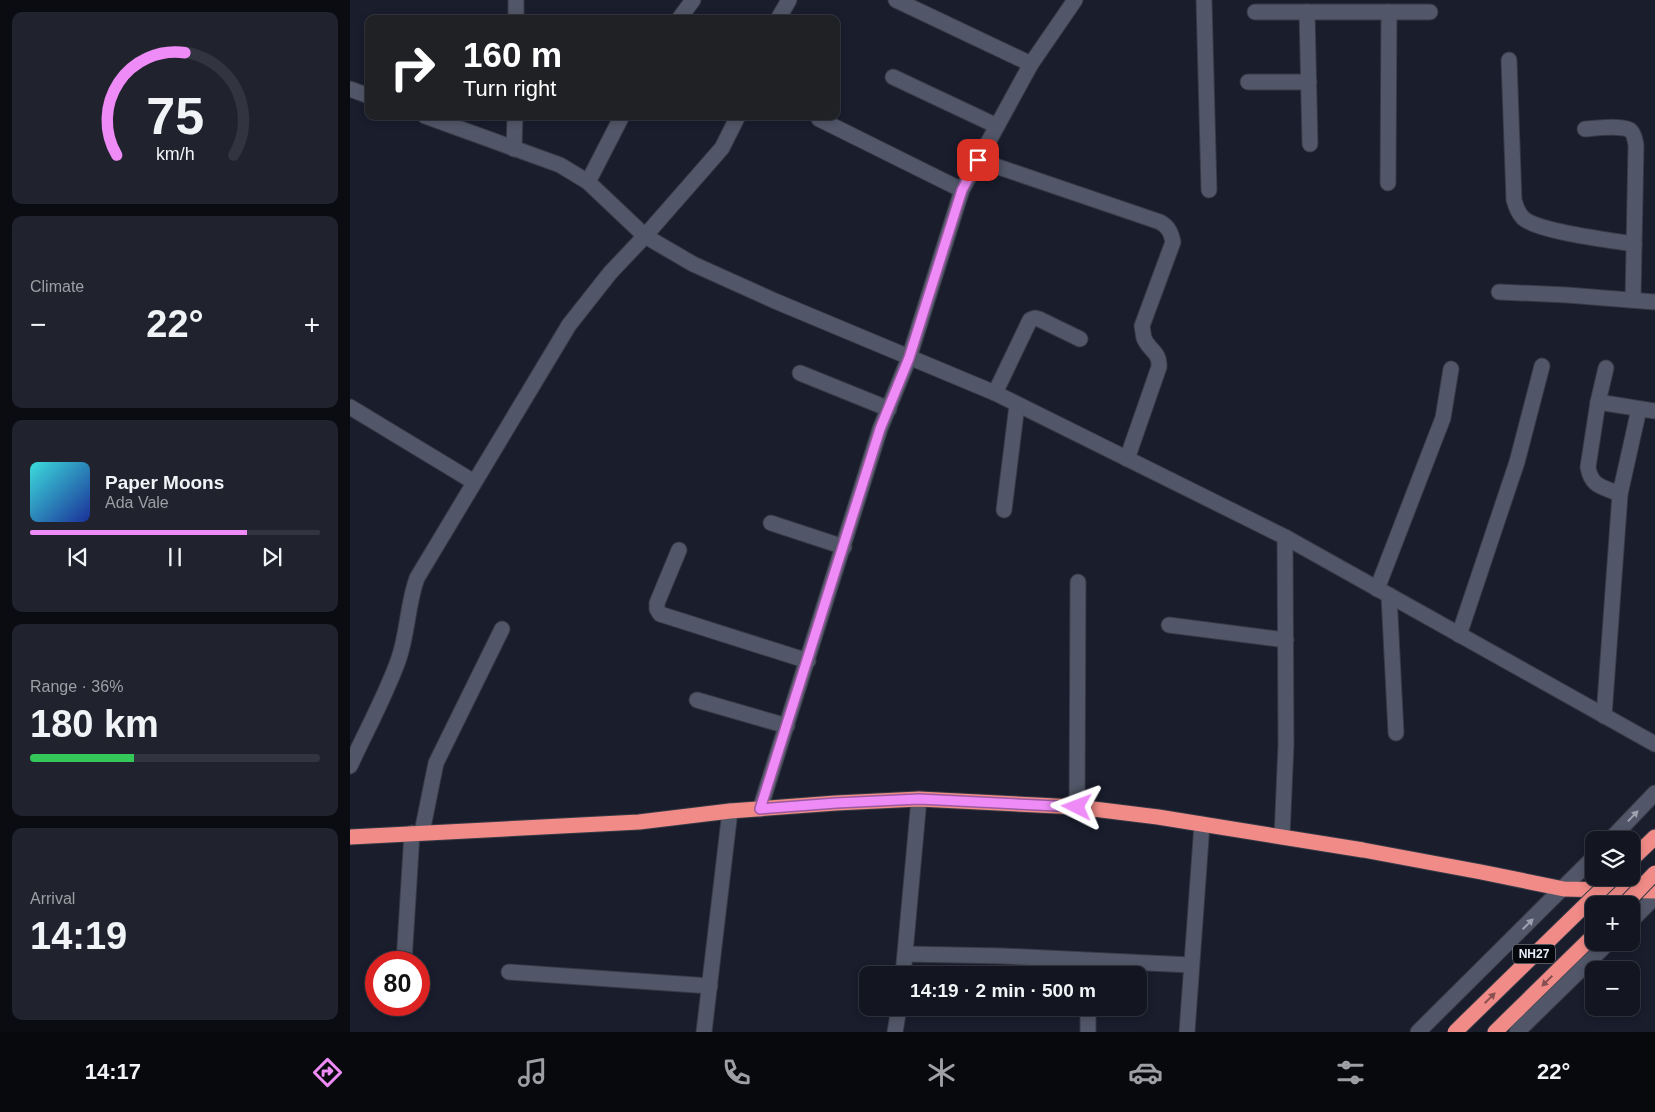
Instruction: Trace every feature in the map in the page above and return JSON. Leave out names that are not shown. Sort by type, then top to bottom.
[{"type":"highway","points":[[350,837],[639,822],[730,811],[919,799],[1077,807],[1282,837],[1481,872],[1564,889],[1655,891]]},
{"type":"highway","points":[[1640,851],[1655,837]]},
{"type":"highway","points":[[1633,896],[1655,873]]},
{"type":"highway","name":"NH27","points":[[1455,1032],[1605,886]]},
{"type":"highway","name":"NH27","points":[[1495,1032],[1585,944]]},
{"type":"street","points":[[516,0],[516,15]]},
{"type":"street","points":[[682,15],[693,0]]},
{"type":"street","points":[[780,15],[789,0]]},
{"type":"street","points":[[896,0],[1031,64]]},
{"type":"street","points":[[760,809],[880,429],[909,358],[962,190],[1031,64],[1075,0]]},
{"type":"street","points":[[1204,0],[1209,190]]},
{"type":"street","points":[[1256,12],[1307,12],[1347,6],[1389,12],[1430,12]]},
{"type":"street","points":[[1307,12],[1310,144]]},
{"type":"street","points":[[1388,183],[1389,12]]},
{"type":"street","points":[[1509,60],[1514,200],[1517,210],[1523,218],[1544,228],[1634,244]]},
{"type":"street","points":[[893,77],[997,126]]},
{"type":"street","points":[[1248,82],[1309,82]]},
{"type":"street","points":[[350,89],[365,95]]},
{"type":"street","points":[[436,120],[560,165],[588,182],[645,236],[692,264],[775,302],[995,394],[1285,537],[1655,744]]},
{"type":"street","points":[[514,149],[515,120]]},
{"type":"street","points":[[588,182],[620,120]]},
{"type":"street","points":[[350,766],[399,660],[404,640],[410,596],[417,578],[466,477],[569,325],[610,273],[722,148],[736,120]]},
{"type":"street","points":[[821,120],[962,190]]},
{"type":"street","points":[[1585,129],[1620,128],[1630,130],[1634,136],[1636,144],[1633,300]]},
{"type":"street","points":[[978,160],[1160,222],[1168,226],[1171,232],[1173,242],[1142,326],[1143,337],[1157,354],[1159,367],[1127,459]]},
{"type":"street","points":[[1499,292],[1655,302]]},
{"type":"street","points":[[995,394],[1030,320],[1039,319],[1080,339]]},
{"type":"street","points":[[1459,635],[1517,462],[1542,366]]},
{"type":"street","points":[[1606,368],[1598,402],[1588,468],[1594,483],[1620,494]]},
{"type":"street","points":[[1396,733],[1383,592],[1443,418],[1451,369]]},
{"type":"street","points":[[800,374],[889,409]]},
{"type":"street","points":[[1598,402],[1655,412]]},
{"type":"street","points":[[1004,510],[1017,405]]},
{"type":"street","points":[[350,407],[466,477]]},
{"type":"street","points":[[1604,716],[1620,494],[1639,409]]},
{"type":"street","points":[[771,523],[844,547]]},
{"type":"street","points":[[1282,837],[1286,745],[1285,537]]},
{"type":"street","points":[[679,550],[657,603],[657,609],[660,614],[808,661]]},
{"type":"street","points":[[1077,807],[1078,582]]},
{"type":"street","points":[[1169,625],[1286,640]]},
{"type":"street","points":[[405,951],[417,833],[436,763],[502,629]]},
{"type":"street","points":[[697,700],[787,726]]},
{"type":"street","points":[[1619,831],[1655,793]]},
{"type":"street","points":[[904,966],[919,799]]},
{"type":"street","points":[[704,1032],[730,811]]},
{"type":"street","points":[[1187,1032],[1202,824]]},
{"type":"street","points":[[1418,1032],[1585,867]]},
{"type":"street","points":[[1640,912],[1655,897]]},
{"type":"street","points":[[1517,1032],[1600,951]]},
{"type":"street","points":[[906,954],[1061,966]]},
{"type":"street","points":[[1147,966],[1191,965]]},
{"type":"street","points":[[509,972],[710,986]]},
{"type":"street","points":[[895,1032],[898,1016]]},
{"type":"street","points":[[1088,1016],[1088,1032]]},
{"type":"route","points":[[978,160],[962,190],[909,358],[880,429],[760,809],[919,799],[1077,807]]}]
